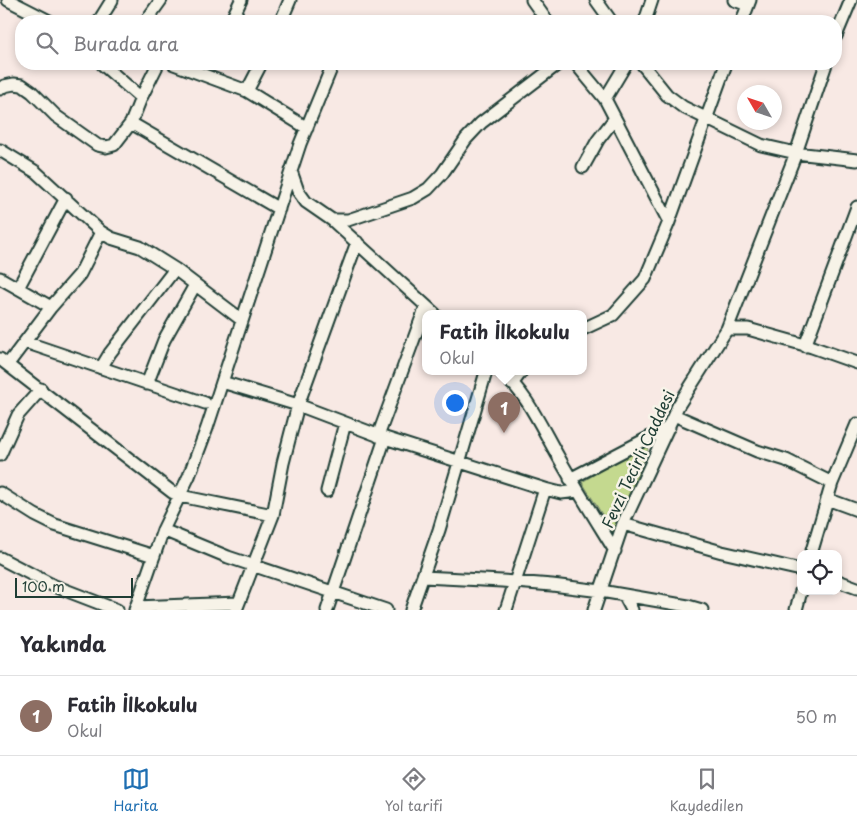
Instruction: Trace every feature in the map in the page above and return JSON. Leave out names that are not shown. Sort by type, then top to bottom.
[{"type":"street","points":[[8,0],[37,15]]},
{"type":"street","points":[[103,15],[112,0]]},
{"type":"street","points":[[150,15],[161,0]]},
{"type":"street","points":[[234,15],[241,0]]},
{"type":"street","points":[[284,15],[290,0]]},
{"type":"street","points":[[532,0],[543,15]]},
{"type":"street","points":[[596,0],[607,15]]},
{"type":"street","points":[[646,15],[652,0]]},
{"type":"street","points":[[734,0],[749,3],[744,15]]},
{"type":"street","points":[[842,22],[851,0]]},
{"type":"street","points":[[109,70],[141,98]]},
{"type":"street","points":[[1,86],[22,85],[32,92],[56,116],[97,145],[106,147],[114,144],[131,123],[155,70]]},
{"type":"street","points":[[188,70],[247,91],[306,128]]},
{"type":"street","points":[[200,75],[203,70]]},
{"type":"street","points":[[247,91],[257,70]]},
{"type":"street","points":[[330,70],[291,171],[192,468],[164,530],[136,609],[237,607],[273,515],[283,462],[298,405],[357,242]]},
{"type":"street","points":[[332,220],[348,220],[413,198],[428,189],[442,174],[466,139],[481,123],[550,70]]},
{"type":"street","points":[[581,70],[605,98],[669,222]]},
{"type":"street","points":[[605,98],[622,70]]},
{"type":"street","points":[[647,70],[667,95],[683,107],[761,145],[796,153],[857,160]]},
{"type":"street","points":[[587,327],[613,315],[645,279],[669,222],[724,70]]},
{"type":"street","name":"Fevzi Tecirli Caddesi","points":[[594,610],[623,524],[678,406],[727,329],[796,153],[824,70]]},
{"type":"street","points":[[583,167],[598,140],[616,118]]},
{"type":"street","points":[[131,123],[279,209]]},
{"type":"street","points":[[0,150],[36,172],[101,232],[112,238],[140,247],[175,268],[242,320]]},
{"type":"street","points":[[291,171],[298,192],[306,202],[332,220],[430,310]]},
{"type":"street","points":[[18,288],[66,198]]},
{"type":"street","points":[[804,346],[857,207]]},
{"type":"street","points":[[101,232],[80,274],[25,342],[4,362],[41,389],[164,487],[180,496],[273,515]]},
{"type":"street","points":[[101,368],[110,353],[175,268]]},
{"type":"street","points":[[0,278],[52,307]]},
{"type":"street","points":[[147,384],[164,340],[195,285]]},
{"type":"street","points":[[425,310],[426,306]]},
{"type":"street","points":[[327,610],[422,318]]},
{"type":"street","points":[[727,329],[748,329],[857,362]]},
{"type":"street","points":[[25,342],[205,403]]},
{"type":"street","points":[[411,610],[439,530],[485,375]]},
{"type":"street","points":[[504,375],[526,402],[615,551]]},
{"type":"street","points":[[512,384],[519,375]]},
{"type":"street","points":[[222,382],[298,405],[382,437],[545,489],[562,493],[578,491]]},
{"type":"street","points":[[0,455],[5,433],[41,389]]},
{"type":"street","points":[[674,415],[757,452],[786,460],[832,483]]},
{"type":"street","points":[[327,491],[335,464],[340,436],[345,423]]},
{"type":"street","points":[[812,550],[832,483],[857,424]]},
{"type":"street","points":[[570,478],[669,427]]},
{"type":"street","points":[[506,610],[545,489]]},
{"type":"street","points":[[0,493],[35,516],[55,525],[154,556]]},
{"type":"street","points":[[827,500],[857,510]]},
{"type":"street","points":[[623,524],[722,552],[797,569]]},
{"type":"street","points":[[164,530],[210,550],[386,610]]},
{"type":"street","points":[[0,558],[52,585],[116,610]]},
{"type":"street","points":[[422,577],[516,582],[601,591],[702,610]]},
{"type":"street","points":[[842,583],[857,588]]},
{"type":"street","points":[[624,594],[632,610]]},
{"type":"street","points":[[796,610],[800,595]]},
{"type":"green space","points":[[643,445],[648,449],[613,532],[582,482]]},
{"type":"place","name":"Fatih İlkokulu","points":[[504,433]]}]
